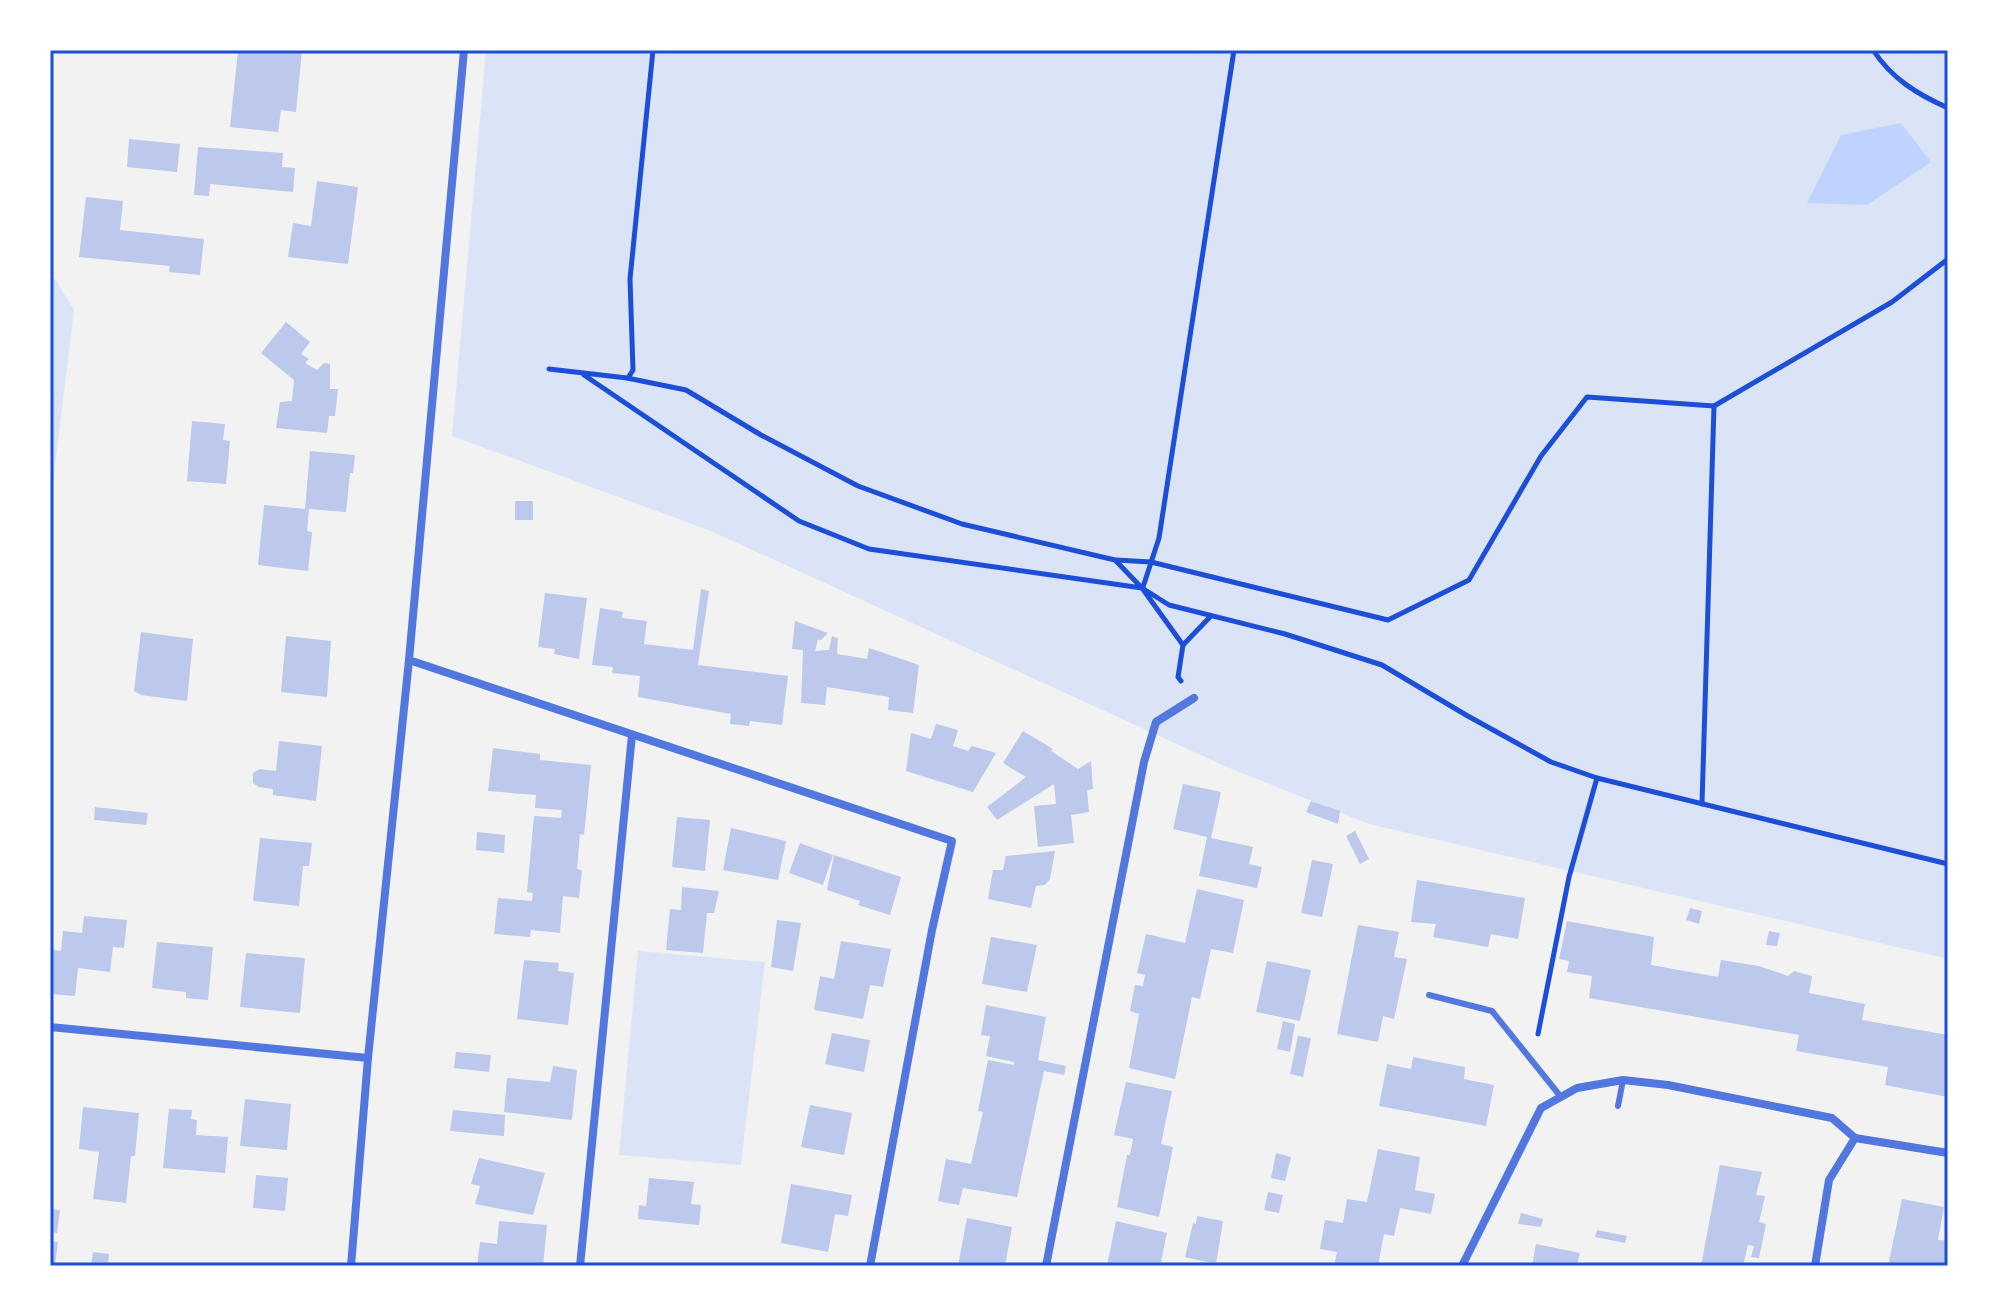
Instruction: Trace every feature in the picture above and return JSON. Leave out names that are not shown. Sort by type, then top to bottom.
[{"type":"street","points":[[351,1266],[464,50]]},
{"type":"street","points":[[409,660],[952,841],[932,930],[870,1266]]},
{"type":"street","points":[[1046,1266],[1144,762],[1156,722],[1194,698]]},
{"type":"street","points":[[580,1266],[632,735]]},
{"type":"street","points":[[50,1027],[368,1058]]},
{"type":"street","points":[[1462,1266],[1541,1108],[1577,1088],[1623,1080],[1668,1085],[1832,1118],[1855,1138],[1948,1153]]},
{"type":"street","points":[[1815,1266],[1829,1180],[1855,1138]]},
{"type":"lane","points":[[1429,995],[1492,1011],[1561,1097]]},
{"type":"lane","points":[[1618,1106],[1623,1080]]},
{"type":"path","points":[[627,378],[633,370],[630,279],[653,50]]},
{"type":"path","points":[[1142,588],[1159,538],[1234,50]]},
{"type":"path","points":[[1873,50],[1882,65],[1911,91],[1948,108]]},
{"type":"path","points":[[549,369],[627,378],[686,390],[761,435],[858,486],[962,524],[1115,560],[1151,562],[1388,620],[1469,580],[1541,456],[1587,397],[1714,406],[1892,302],[1948,259]]},
{"type":"path","points":[[583,374],[799,521],[869,549],[1142,588],[1169,605],[1285,634],[1382,665],[1551,762],[1597,778],[1948,864]]},
{"type":"path","points":[[1702,804],[1714,406]]},
{"type":"path","points":[[1115,560],[1142,588],[1183,645]]},
{"type":"path","points":[[1194,698],[1178,677],[1183,645],[1211,617]]},
{"type":"path","points":[[1538,1068],[1536,1042],[1569,877],[1597,778]]},
{"type":"shaded area","points":[[486,50],[1948,50],[1948,959],[1369,824],[1227,767],[711,531],[452,436]]},
{"type":"shaded area","points":[[50,271],[74,310],[50,507]]},
{"type":"shaded area","points":[[638,951],[765,962],[741,1165],[619,1155]]},
{"type":"water","points":[[1901,123],[1931,162],[1867,205],[1807,203],[1841,135]]},
{"type":"building","points":[[302,50],[296,112],[281,110],[278,132],[230,127],[238,51]]},
{"type":"building","points":[[129,139],[180,144],[177,172],[127,167]]},
{"type":"building","points":[[198,147],[283,153],[282,167],[295,168],[293,192],[210,184],[209,196],[194,195]]},
{"type":"building","points":[[317,181],[358,187],[348,264],[288,257],[293,223],[311,226]]},
{"type":"building","points":[[86,197],[123,201],[120,230],[204,239],[200,275],[169,272],[170,266],[79,257]]},
{"type":"building","points":[[286,322],[310,342],[301,354],[309,359],[305,363],[317,370],[324,363],[330,364],[330,389],[338,389],[335,416],[329,416],[327,433],[276,428],[280,402],[292,401],[294,380],[261,353]]},
{"type":"building","points":[[192,421],[225,424],[223,440],[230,441],[226,484],[187,481]]},
{"type":"building","points":[[310,451],[355,455],[346,512],[309,509],[307,531],[312,532],[308,571],[258,565],[264,505],[305,509]]},
{"type":"building","points":[[515,501],[533,501],[533,520],[515,520]]},
{"type":"building","points":[[701,589],[709,591],[698,665],[788,676],[782,725],[750,721],[749,726],[730,724],[731,714],[638,697],[640,676],[612,673],[613,667],[592,665],[600,608],[623,612],[622,618],[647,621],[644,644],[693,650]]},
{"type":"building","points":[[545,593],[587,598],[579,659],[554,654],[555,649],[538,647]]},
{"type":"building","points":[[795,621],[828,633],[821,640],[818,639],[815,651],[829,650],[832,636],[838,638],[837,654],[867,659],[869,648],[919,665],[913,713],[888,710],[889,697],[827,687],[825,705],[801,703],[803,650],[792,649]]},
{"type":"building","points":[[141,632],[193,639],[187,701],[141,695],[134,691]]},
{"type":"building","points":[[286,636],[331,641],[327,697],[281,692]]},
{"type":"building","points":[[936,724],[958,730],[953,746],[968,751],[972,746],[996,753],[973,792],[906,771],[911,733],[931,739]]},
{"type":"building","points":[[1023,731],[1078,769],[1091,761],[1093,789],[1087,790],[1089,812],[1071,815],[1074,843],[1038,847],[1034,806],[1056,804],[1054,784],[997,820],[987,807],[1026,777],[1003,763]]},
{"type":"building","points":[[279,741],[322,746],[316,801],[273,795],[273,789],[253,783],[253,773],[260,769],[276,771]]},
{"type":"building","points":[[493,748],[540,754],[540,760],[591,765],[584,835],[580,834],[577,869],[582,870],[579,898],[563,896],[560,933],[531,930],[530,937],[494,934],[498,898],[532,901],[533,893],[527,892],[534,816],[561,818],[562,810],[535,808],[536,795],[488,791]]},
{"type":"building","points":[[1183,784],[1221,792],[1211,838],[1253,847],[1249,864],[1262,867],[1257,888],[1199,876],[1207,837],[1173,829]]},
{"type":"building","points":[[1311,801],[1340,811],[1338,824],[1306,812]]},
{"type":"building","points":[[95,807],[148,813],[146,825],[94,820]]},
{"type":"building","points":[[677,817],[710,820],[705,871],[672,867]]},
{"type":"building","points":[[731,828],[786,841],[778,880],[723,870]]},
{"type":"building","points":[[1355,831],[1369,859],[1360,864],[1346,836]]},
{"type":"building","points":[[477,832],[505,835],[504,853],[476,850]]},
{"type":"building","points":[[260,838],[312,843],[309,866],[303,866],[299,906],[253,901]]},
{"type":"building","points":[[800,843],[833,855],[823,885],[789,873]]},
{"type":"building","points":[[1055,851],[1050,879],[1045,885],[1036,886],[1031,908],[988,899],[993,870],[1003,870],[1006,856]]},
{"type":"building","points":[[834,855],[901,877],[890,915],[858,905],[860,901],[827,890]]},
{"type":"building","points":[[1312,860],[1333,864],[1322,917],[1301,913]]},
{"type":"building","points":[[1417,880],[1525,898],[1518,939],[1491,934],[1488,947],[1433,937],[1436,924],[1411,922]]},
{"type":"building","points":[[682,887],[719,891],[714,913],[707,913],[703,953],[666,950],[670,909],[681,910]]},
{"type":"building","points":[[1197,889],[1244,900],[1233,953],[1211,949],[1200,999],[1192,997],[1175,1079],[1129,1068],[1139,1014],[1130,1011],[1135,985],[1143,986],[1145,975],[1137,973],[1146,934],[1185,943]]},
{"type":"building","points":[[1690,908],[1702,911],[1699,924],[1686,920]]},
{"type":"building","points":[[84,916],[127,920],[124,948],[113,947],[110,972],[78,968],[75,996],[50,994],[50,949],[61,951],[63,931],[82,933]]},
{"type":"building","points":[[777,920],[801,923],[793,971],[771,967]]},
{"type":"building","points":[[1567,921],[1654,937],[1651,965],[1718,977],[1721,960],[1759,966],[1788,976],[1794,971],[1812,976],[1809,993],[1865,1004],[1862,1020],[1948,1035],[1948,1097],[1885,1085],[1888,1067],[1796,1051],[1799,1035],[1589,998],[1592,976],[1567,972],[1569,961],[1559,959]]},
{"type":"building","points":[[1358,925],[1399,932],[1394,957],[1407,959],[1394,1019],[1383,1016],[1378,1042],[1337,1034]]},
{"type":"building","points":[[1769,931],[1780,933],[1777,946],[1766,945]]},
{"type":"building","points":[[991,937],[1037,945],[1027,992],[982,984]]},
{"type":"building","points":[[841,941],[891,949],[883,987],[870,985],[863,1019],[814,1010],[820,976],[834,979]]},
{"type":"building","points":[[157,942],[213,947],[208,1000],[186,998],[186,992],[152,988]]},
{"type":"building","points":[[246,953],[305,958],[300,1013],[240,1007]]},
{"type":"building","points":[[524,960],[559,963],[558,971],[574,973],[568,1025],[517,1019]]},
{"type":"building","points":[[1267,961],[1311,970],[1300,1021],[1256,1012]]},
{"type":"building","points":[[986,1005],[1046,1017],[1038,1060],[1066,1066],[1064,1075],[1044,1071],[1017,1197],[963,1188],[959,1205],[938,1201],[946,1159],[971,1164],[983,1112],[978,1111],[988,1060],[1014,1065],[1014,1062],[986,1056],[990,1036],[981,1035]]},
{"type":"building","points":[[1283,1021],[1295,1024],[1290,1052],[1277,1049]]},
{"type":"building","points":[[832,1033],[870,1040],[864,1072],[825,1064]]},
{"type":"building","points":[[1298,1036],[1311,1038],[1303,1077],[1290,1074]]},
{"type":"building","points":[[456,1052],[491,1055],[489,1072],[454,1068]]},
{"type":"building","points":[[1413,1057],[1465,1067],[1464,1079],[1494,1085],[1486,1126],[1379,1106],[1387,1064],[1411,1069]]},
{"type":"building","points":[[553,1066],[577,1070],[572,1120],[504,1112],[507,1078],[550,1082]]},
{"type":"building","points":[[1126,1082],[1172,1091],[1161,1144],[1173,1147],[1159,1217],[1117,1207],[1133,1139],[1114,1135]]},
{"type":"building","points":[[245,1099],[291,1104],[287,1150],[240,1146]]},
{"type":"building","points":[[810,1105],[852,1113],[844,1155],[801,1147]]},
{"type":"building","points":[[83,1107],[139,1113],[126,1203],[93,1199],[99,1152],[79,1149]]},
{"type":"building","points":[[169,1109],[192,1110],[191,1119],[197,1120],[196,1135],[228,1137],[225,1173],[163,1168]]},
{"type":"building","points":[[453,1110],[505,1115],[504,1136],[450,1131]]},
{"type":"building","points":[[1378,1149],[1420,1157],[1415,1190],[1435,1194],[1431,1214],[1400,1208],[1394,1236],[1384,1234],[1378,1266],[1334,1266],[1337,1252],[1320,1249],[1325,1220],[1343,1223],[1347,1199],[1367,1202]]},
{"type":"building","points":[[1276,1153],[1291,1157],[1285,1181],[1271,1178]]},
{"type":"building","points":[[479,1158],[545,1173],[533,1215],[475,1204],[480,1186],[471,1184]]},
{"type":"building","points":[[1720,1165],[1762,1172],[1756,1195],[1765,1196],[1759,1222],[1766,1224],[1759,1258],[1751,1257],[1754,1246],[1748,1245],[1743,1266],[1701,1266]]},
{"type":"building","points":[[256,1175],[288,1178],[285,1211],[253,1208]]},
{"type":"building","points":[[649,1178],[694,1182],[691,1204],[701,1205],[699,1225],[638,1219],[639,1205],[646,1206]]},
{"type":"building","points":[[791,1184],[852,1195],[848,1216],[835,1214],[828,1252],[781,1243]]},
{"type":"building","points":[[1268,1192],[1283,1195],[1279,1213],[1264,1210]]},
{"type":"building","points":[[1902,1199],[1944,1207],[1938,1240],[1948,1241],[1948,1266],[1888,1266]]},
{"type":"building","points":[[50,1209],[60,1210],[57,1233],[50,1232]]},
{"type":"building","points":[[1521,1213],[1543,1219],[1541,1227],[1518,1224]]},
{"type":"building","points":[[1197,1216],[1223,1221],[1216,1264],[1185,1257]]},
{"type":"building","points":[[967,1218],[1012,1227],[1005,1266],[958,1266]]},
{"type":"building","points":[[499,1221],[547,1225],[543,1266],[477,1266],[480,1242],[497,1244]]},
{"type":"building","points":[[1116,1221],[1167,1233],[1160,1266],[1107,1266]]},
{"type":"building","points":[[1597,1230],[1627,1236],[1625,1243],[1595,1237]]},
{"type":"building","points":[[50,1241],[58,1242],[55,1266],[50,1266]]},
{"type":"building","points":[[1536,1244],[1580,1253],[1577,1266],[1532,1266]]},
{"type":"building","points":[[93,1252],[109,1254],[108,1266],[91,1266]]}]
